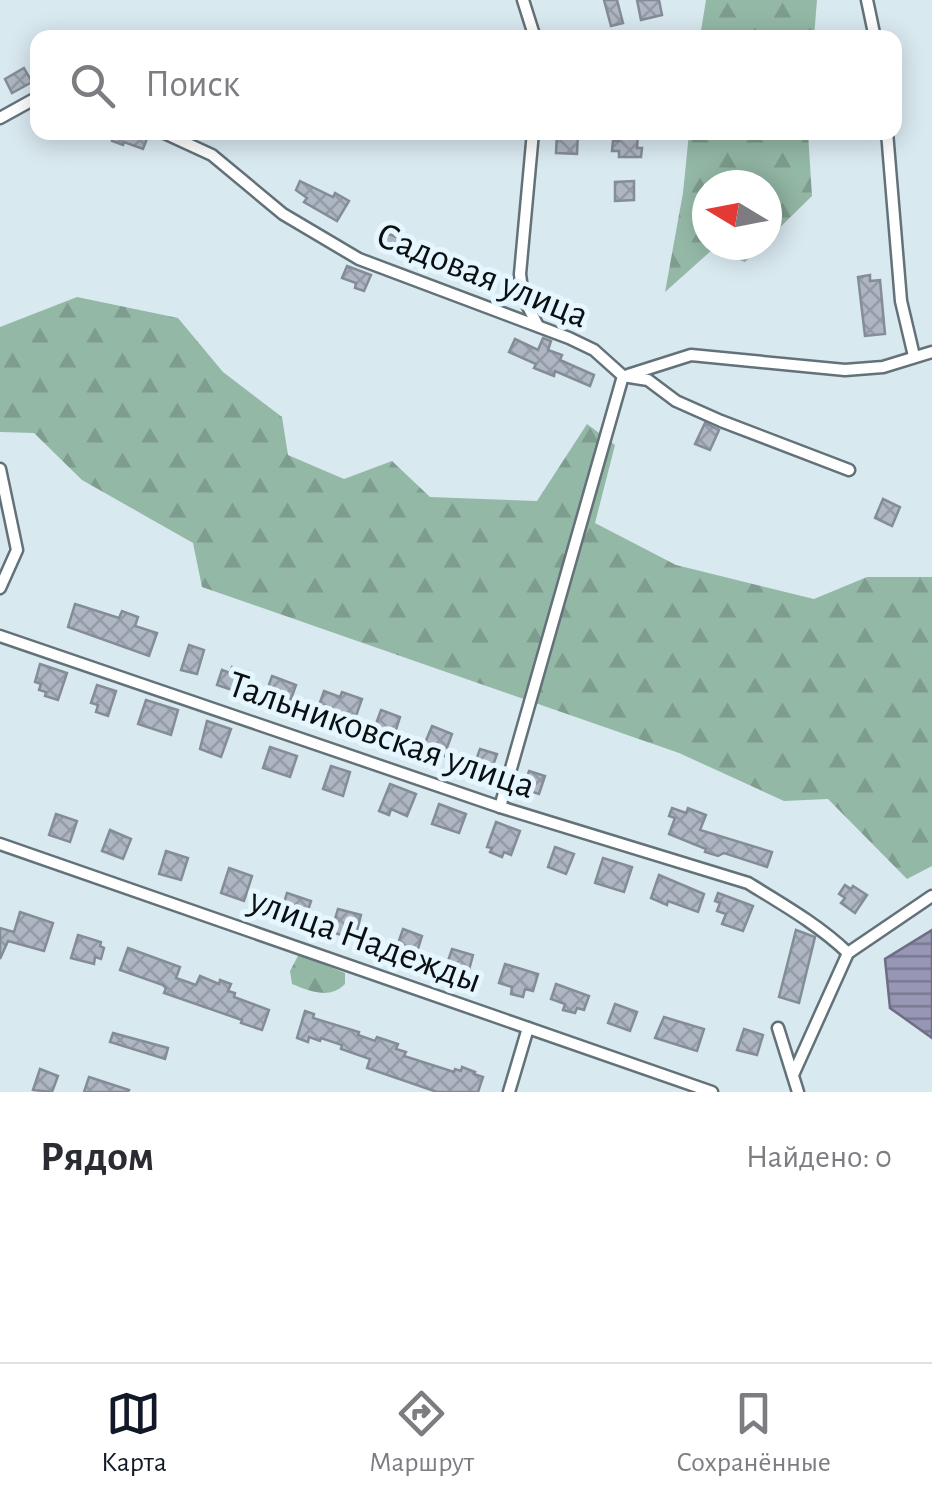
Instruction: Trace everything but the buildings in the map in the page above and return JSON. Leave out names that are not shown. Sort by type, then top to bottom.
[{"type":"street","points":[[523,0],[532,30]]},
{"type":"street","points":[[867,0],[873,30]]},
{"type":"street","points":[[0,118],[30,101]]},
{"type":"street","name":"Садовая улица","points":[[179,140],[212,155],[283,214],[359,259],[594,350],[623,376],[648,380],[676,400],[721,421],[849,470]]},
{"type":"street","points":[[532,140],[520,274],[523,297],[539,327]]},
{"type":"street","points":[[888,140],[902,301],[914,356]]},
{"type":"street","points":[[500,808],[623,376],[691,356],[845,370],[883,366],[932,352]]},
{"type":"street","points":[[0,469],[17,550],[0,588]]},
{"type":"street","name":"Тальниковская улица","points":[[0,636],[500,808],[748,883],[824,930],[848,953]]},
{"type":"street","name":"улица Надежды","points":[[0,844],[712,1092]]},
{"type":"street","points":[[794,1074],[848,953],[872,933],[932,896]]},
{"type":"street","points":[[508,1092],[528,1028]]},
{"type":"street","points":[[778,1028],[798,1092]]},
{"type":"green space","points":[[706,0],[817,0],[815,30],[701,30]]},
{"type":"green space","points":[[688,140],[808,140],[812,196],[782,225],[782,170],[692,170],[692,260],[701,260],[665,292]]},
{"type":"green space","points":[[77,297],[178,318],[223,372],[282,417],[288,455],[344,479],[392,461],[430,497],[537,501],[587,424],[615,445],[595,523],[676,565],[814,599],[867,577],[932,577],[932,866],[907,879],[828,799],[784,801],[679,753],[202,587],[193,543],[82,480],[34,433],[0,432],[0,327]]},
{"type":"green space","points":[[299,954],[345,973],[345,984],[326,993],[292,984],[290,971]]},
{"type":"water","points":[[932,930],[932,1038],[890,1008],[885,959]]}]
